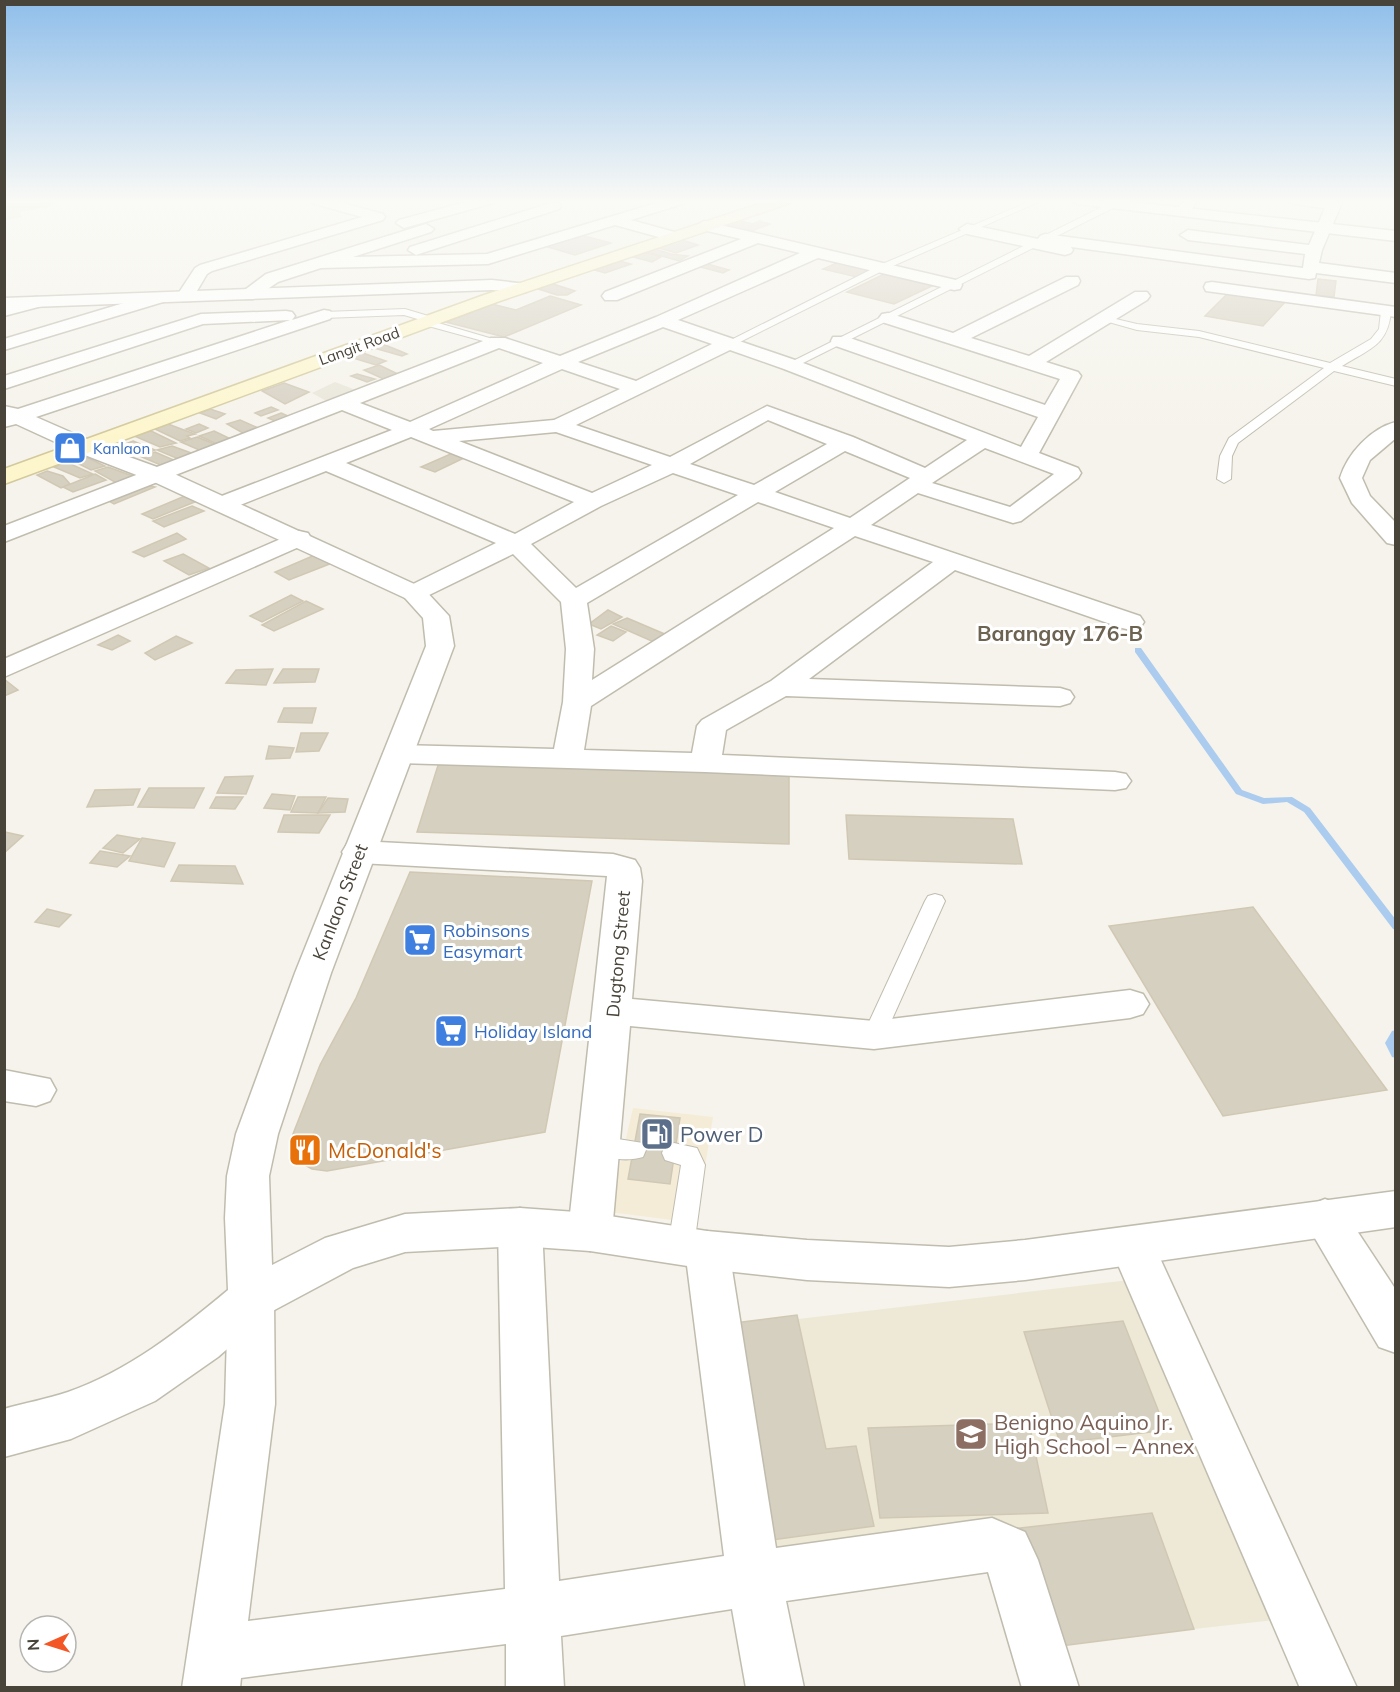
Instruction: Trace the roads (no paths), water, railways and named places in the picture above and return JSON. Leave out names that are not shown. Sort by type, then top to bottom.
[{"type":"main road","name":"Langit Road","points":[[4,477],[547,279]]},
{"type":"street","points":[[185,297],[196,279]]},
{"type":"street","points":[[247,295],[271,279]]},
{"type":"street","points":[[491,279],[492,285]]},
{"type":"street","points":[[611,297],[656,279]]},
{"type":"street","points":[[222,504],[411,430],[562,362],[757,279]]},
{"type":"street","points":[[930,279],[954,285]]},
{"type":"street","points":[[1298,299],[1306,279]]},
{"type":"street","points":[[955,339],[1072,281]]},
{"type":"street","points":[[4,303],[492,285],[520,288]]},
{"type":"street","points":[[1212,287],[1391,311]]},
{"type":"street","points":[[201,319],[215,296]]},
{"type":"street","points":[[1031,363],[1141,296]]},
{"type":"street","points":[[4,345],[158,298]]},
{"type":"street","points":[[4,311],[36,302]]},
{"type":"street","points":[[4,383],[201,319],[324,315]]},
{"type":"street","points":[[9,417],[324,315]]},
{"type":"street","points":[[888,318],[1071,376],[1026,457]]},
{"type":"street","points":[[414,593],[516,543],[593,501],[671,465],[767,412],[845,442],[922,481],[1013,516],[1070,473],[791,365],[662,321]]},
{"type":"street","points":[[840,341],[1050,414]]},
{"type":"street","points":[[4,535],[160,476],[498,342],[638,388]]},
{"type":"street","points":[[434,437],[558,426],[728,344]]},
{"type":"street","points":[[342,403],[593,501]]},
{"type":"street","name":"Kanlaon Street","points":[[9,417],[160,476],[299,538],[414,593],[436,616],[440,646],[313,973],[257,1134],[248,1176],[247,1218],[251,1299],[250,1404],[213,1670]]},
{"type":"street","points":[[558,426],[1131,622]]},
{"type":"street","points":[[1395,428],[1362,454],[1355,462],[1351,478],[1360,498],[1395,538]]},
{"type":"street","points":[[577,702],[852,527],[982,440]]},
{"type":"street","points":[[574,600],[845,442]]},
{"type":"street","points":[[329,464],[516,543],[574,600],[580,649],[577,702],[567,759]]},
{"type":"street","points":[[4,669],[299,538]]},
{"type":"street","points":[[705,763],[712,726],[781,687],[951,561]]},
{"type":"street","points":[[781,687],[1060,697]]},
{"type":"street","points":[[398,754],[705,763],[1115,781]]},
{"type":"street","name":"Dugtong Street","points":[[359,852],[613,865],[622,868],[625,881],[590,1232]]},
{"type":"street","points":[[613,1011],[874,1035],[1130,1004]]},
{"type":"street","points":[[5,1435],[70,1415],[138,1385],[201,1342],[251,1299],[341,1252],[405,1233],[520,1227],[590,1232],[694,1248],[807,1260],[949,1268],[1132,1246],[1395,1209]]},
{"type":"street","points":[[1325,1218],[1395,1332]]},
{"type":"street","points":[[520,1227],[535,1688]]},
{"type":"street","points":[[1132,1246],[1329,1688]]},
{"type":"street","points":[[694,1248],[775,1688]]},
{"type":"street","points":[[213,1670],[533,1613],[754,1578],[992,1545],[999,1546],[1006,1551],[1011,1560],[1051,1688]]},
{"type":"lane","points":[[728,344],[859,279]]},
{"type":"lane","points":[[791,365],[966,279]]},
{"type":"lane","points":[[1224,479],[1226,456],[1233,441],[1334,366],[1365,348],[1380,335],[1391,311]]},
{"type":"lane","points":[[324,315],[405,312],[498,342]]},
{"type":"lane","points":[[1103,319],[1148,329],[1199,334],[1395,383]]},
{"type":"lane","points":[[874,1035],[936,902]]},
{"type":"lane","points":[[599,1146],[634,1150]]},
{"type":"lane","points":[[674,1153],[688,1155],[693,1165],[694,1248]]},
{"type":"waterway","points":[[1138,650],[1239,792],[1263,801],[1289,799],[1307,810],[1396,927]]},
{"type":"waterway","points":[[1396,1034],[1390,1043],[1396,1054]]},
{"type":"place","name":"Kanlaon","points":[[70,448]]},
{"type":"place","name":"Robinsons Easymart","points":[[420,940]]},
{"type":"place","name":"Holiday Island","points":[[451,1031]]},
{"type":"place","name":"Power D","points":[[657,1134]]},
{"type":"place","name":"McDonald's","points":[[305,1150]]},
{"type":"place","name":"Benigno Aquino Jr. High School – Annex","points":[[971,1434]]},
{"type":"district","name":"Barangay 176-B","points":[[1060,633]]}]
